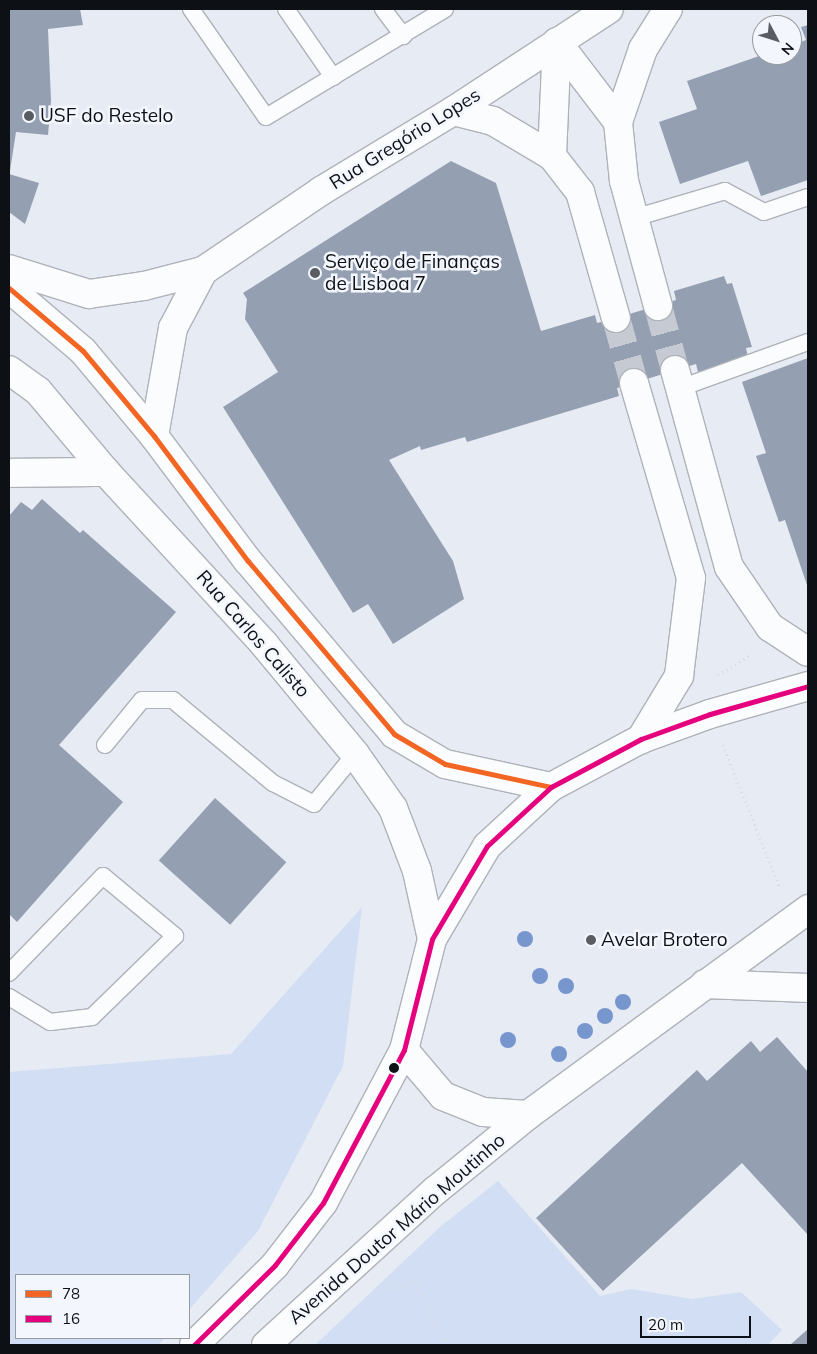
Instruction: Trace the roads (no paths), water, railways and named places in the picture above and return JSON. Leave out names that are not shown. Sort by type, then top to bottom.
[{"type":"street","name":"Rua Gregório Lopes","points":[[203,271],[321,191],[452,111],[609,9]]},
{"type":"street","points":[[658,306],[624,181],[618,122],[643,49],[668,9]]},
{"type":"street","points":[[557,42],[618,122]]},
{"type":"street","points":[[552,156],[557,42]]},
{"type":"street","points":[[452,111],[493,121],[552,156],[580,192],[616,318]]},
{"type":"street","points":[[9,270],[89,294],[144,286],[203,271]]},
{"type":"street","points":[[154,436],[173,328],[203,271]]},
{"type":"street","points":[[9,288],[83,350],[154,436],[248,561],[394,734],[446,764],[550,786]]},
{"type":"street","name":"Rua Carlos Calisto","points":[[9,370],[38,392],[106,472],[264,644],[355,754],[393,808],[417,871],[432,939]]},
{"type":"street","points":[[641,739],[680,676],[690,578],[637,391],[678,379],[728,567],[770,627],[808,652]]},
{"type":"street","points":[[9,473],[106,472]]},
{"type":"street","points":[[194,1345],[275,1265],[323,1203],[404,1050],[432,939],[487,846],[550,786],[641,739],[710,714],[808,686]]},
{"type":"street","name":"Avenida Doutor Mário Moutinho","points":[[266,1345],[436,1190],[528,1115],[808,909]]},
{"type":"street","points":[[704,984],[808,988]]},
{"type":"street","name":"Avenida Doutor Mário Moutinho","points":[[404,1050],[443,1096],[483,1112],[528,1115]]},
{"type":"lane","points":[[191,9],[266,117],[445,9]]},
{"type":"lane","points":[[286,9],[333,77]]},
{"type":"lane","points":[[383,9],[402,36]]},
{"type":"lane","points":[[634,218],[725,191],[764,212],[808,197]]},
{"type":"lane","points":[[678,379],[808,342]]},
{"type":"lane","points":[[105,745],[142,700],[172,700],[273,782],[314,804],[355,754]]},
{"type":"lane","points":[[9,973],[104,876],[175,936],[92,1017],[50,1022],[9,997]]},
{"type":"tunnel","points":[[658,306],[675,370]]},
{"type":"tunnel","points":[[616,318],[634,383]]},
{"type":"place","name":"USF do Restelo","points":[[29,116]]},
{"type":"place","name":"Serviço de Finanças de Lisboa 7","points":[[315,273]]},
{"type":"place","name":"Avelar Brotero","points":[[591,940]]}]
